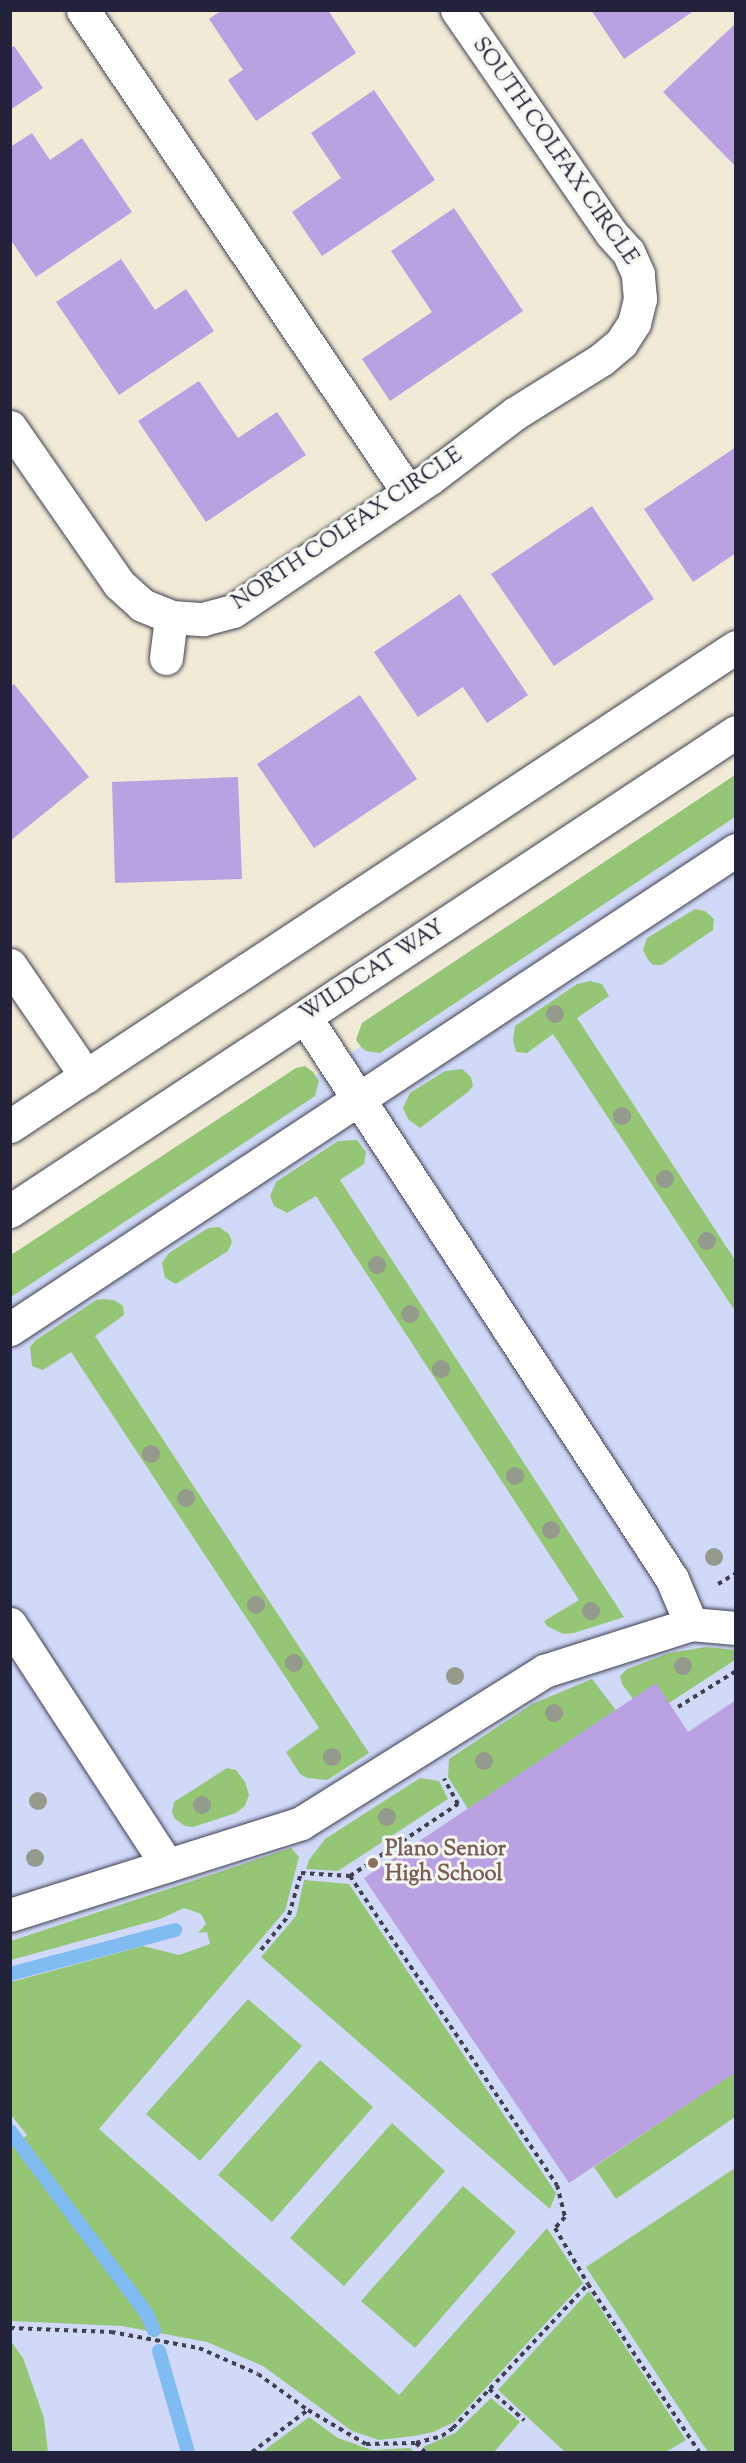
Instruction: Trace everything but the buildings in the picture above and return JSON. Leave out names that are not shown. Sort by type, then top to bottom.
[{"type":"street","points":[[83,10],[408,492]]},
{"type":"street","name":"SOUTH COLFAX CIRCLE","points":[[457,10],[611,233],[628,252],[638,274],[640,299],[634,323],[621,343],[602,359],[514,414]]},
{"type":"street","name":"NORTH COLFAX CIRCLE","points":[[10,427],[119,584],[142,605],[171,617],[203,619],[233,611],[408,492],[514,414]]},
{"type":"street","points":[[166,658],[171,617]]},
{"type":"street","points":[[10,1126],[735,647]]},
{"type":"street","name":"WILDCAT WAY","points":[[10,1211],[735,732]]},
{"type":"street","points":[[10,1329],[735,850]]},
{"type":"street","points":[[10,965],[86,1076]]},
{"type":"street","points":[[305,1017],[672,1580],[691,1624]]},
{"type":"street","points":[[10,1624],[167,1865]]},
{"type":"street","points":[[10,1915],[301,1822],[544,1671],[691,1624],[735,1628]]},
{"type":"path","points":[[678,1707],[735,1671]]},
{"type":"path","points":[[261,1950],[289,1915],[301,1873],[350,1876],[458,1804],[443,1777]]},
{"type":"path","points":[[350,1876],[557,2186],[565,2217],[555,2228],[588,2284],[699,2452]]},
{"type":"path","points":[[10,2328],[111,2332],[199,2348],[258,2374],[308,2410],[366,2444],[416,2443],[442,2436],[588,2284]]},
{"type":"path","points":[[489,2389],[524,2420]]},
{"type":"path","points":[[252,2452],[308,2410]]},
{"type":"path","points":[[416,2443],[425,2452]]},
{"type":"shaded area","name":"Plano Senior High School","points":[[735,803],[735,2452],[11,2452],[11,1274]]},
{"type":"green space","points":[[735,775],[735,817],[380,1053],[366,1051],[356,1040],[362,1023]]},
{"type":"green space","points":[[695,909],[705,911],[714,919],[713,930],[662,965],[653,965],[643,950],[647,938]]},
{"type":"green space","points":[[590,981],[602,984],[609,996],[577,1018],[735,1260],[735,1311],[553,1034],[527,1053],[516,1052],[513,1040],[515,1026],[577,984]]},
{"type":"green space","points":[[305,1066],[319,1081],[315,1096],[11,1297],[11,1255],[296,1068]]},
{"type":"green space","points":[[462,1069],[471,1077],[473,1086],[468,1092],[420,1128],[408,1119],[403,1108],[410,1093],[445,1071]]},
{"type":"green space","points":[[357,1140],[366,1152],[364,1164],[340,1180],[624,1617],[574,1633],[563,1634],[547,1626],[544,1621],[579,1600],[316,1196],[287,1213],[274,1206],[270,1196],[276,1182],[338,1141]]},
{"type":"green space","points":[[219,1227],[229,1234],[232,1242],[228,1251],[176,1284],[165,1278],[162,1263],[169,1253],[208,1228]]},
{"type":"green space","points":[[96,1300],[114,1300],[123,1306],[124,1315],[95,1336],[369,1753],[327,1780],[307,1778],[300,1774],[286,1752],[319,1728],[71,1352],[43,1370],[32,1366],[30,1347],[36,1340]]},
{"type":"green space","points":[[706,1647],[735,1650],[735,1660],[669,1703],[633,1699],[622,1684],[620,1676],[627,1669],[669,1653]]},
{"type":"green space","points":[[592,1679],[616,1710],[468,1809],[448,1777],[449,1759],[532,1704]]},
{"type":"green space","points":[[227,1768],[236,1770],[245,1782],[249,1795],[245,1806],[236,1813],[193,1827],[185,1826],[175,1819],[172,1812],[174,1802]]},
{"type":"green space","points":[[420,1778],[439,1781],[448,1799],[338,1871],[306,1869],[309,1860],[325,1839]]},
{"type":"green space","points":[[291,1848],[299,1857],[285,1911],[99,2129],[399,2395],[547,2228],[583,2283],[454,2422],[433,2432],[379,2440],[352,2431],[263,2366],[207,2342],[122,2326],[11,2321],[11,2143],[14,2146],[27,2135],[11,2115],[11,1982],[143,1946],[179,1955],[210,1944],[207,1932],[198,1933],[206,1924],[201,1914],[184,1908],[160,1919],[11,1960],[11,1941]]},
{"type":"green space","points":[[304,1880],[349,1884],[556,2193],[550,2209],[261,1957],[296,1916]]},
{"type":"green space","points":[[248,1999],[302,2046],[200,2161],[146,2114]]},
{"type":"green space","points":[[320,2060],[373,2107],[272,2222],[218,2175]]},
{"type":"green space","points":[[735,2072],[735,2117],[616,2199],[594,2167]]},
{"type":"green space","points":[[392,2123],[445,2171],[344,2286],[290,2238]]},
{"type":"green space","points":[[735,2168],[735,2452],[708,2452],[586,2267]]},
{"type":"green space","points":[[463,2186],[516,2232],[415,2348],[361,2301]]},
{"type":"green space","points":[[589,2291],[686,2440],[666,2452],[565,2452],[498,2390]]},
{"type":"green space","points":[[10,2340],[23,2358],[44,2418],[48,2452],[11,2452]]},
{"type":"green space","points":[[491,2398],[520,2422],[494,2452],[429,2452],[423,2447],[455,2433]]},
{"type":"green space","points":[[309,2417],[338,2438],[372,2450],[410,2448],[414,2452],[262,2452]]},
{"type":"waterway","points":[[10,1974],[175,1930]]},
{"type":"waterway","points":[[10,2131],[146,2313],[154,2330]]},
{"type":"waterway","points":[[159,2351],[188,2452]]},
{"type":"place","name":"Plano Senior High School","points":[[373,1863]]}]
